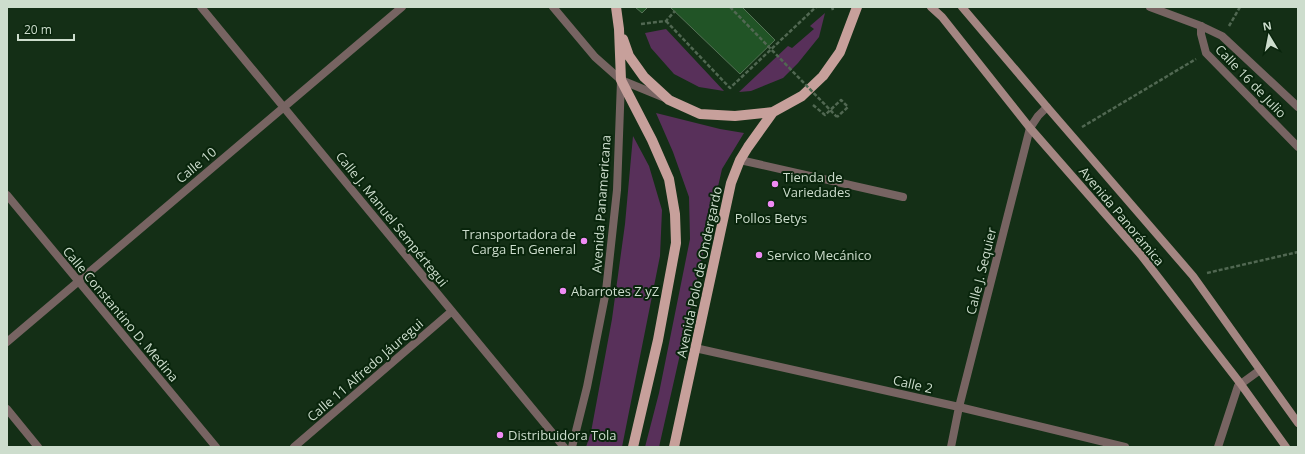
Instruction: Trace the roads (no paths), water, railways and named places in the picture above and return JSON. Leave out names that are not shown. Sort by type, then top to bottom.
[{"type":"main road","name":"Avenida Panamericana","points":[[616,7],[619,29],[621,80]]},
{"type":"main road","points":[[619,29],[629,56],[644,77],[669,100],[700,114],[735,116],[773,112],[802,96],[823,76],[840,52],[857,7]]},
{"type":"main road","name":"Avenida Panorámica","points":[[931,7],[942,17],[1030,128],[1141,255],[1240,383],[1286,447]]},
{"type":"main road","name":"Avenida Panorámica","points":[[962,7],[1193,276],[1298,423]]},
{"type":"main road","name":"Avenida Polo de Ondergardo","points":[[621,80],[652,140],[669,179],[676,214],[676,243],[658,340],[633,447]]},
{"type":"main road","name":"Avenida Polo de Ondergardo","points":[[674,447],[732,183],[740,160],[773,112]]},
{"type":"street","name":"Calle J. Manuel Sempértegui","points":[[201,7],[564,447]]},
{"type":"street","name":"Calle 10","points":[[7,342],[402,7]]},
{"type":"street","points":[[553,7],[595,57],[621,80],[669,100]]},
{"type":"street","points":[[1150,7],[1201,26],[1222,36],[1298,107]]},
{"type":"street","name":"Calle 16 de Julio","points":[[1201,26],[1201,34],[1206,53],[1298,147]]},
{"type":"street","name":"Avenida Panamericana","points":[[572,447],[587,387],[606,291],[617,190],[621,80]]},
{"type":"street","name":"Calle J. Sequier","points":[[951,447],[959,407],[1030,128],[1038,116],[1047,107]]},
{"type":"street","points":[[740,160],[903,197]]},
{"type":"street","name":"Calle Constantino D. Medina","points":[[7,195],[216,447]]},
{"type":"street","name":"Calle 11 Alfredo Jáuregui","points":[[294,447],[452,311]]},
{"type":"street","name":"Calle 2","points":[[696,348],[959,407],[1125,447]]},
{"type":"street","points":[[1218,447],[1237,388],[1240,383],[1260,370]]},
{"type":"street","points":[[7,409],[38,447]]},
{"type":"place","name":"Tienda de Variedades","points":[[775,184]]},
{"type":"place","name":"Pollos Betys","points":[[771,204]]},
{"type":"place","name":"Transportadora de Carga En General","points":[[584,241]]},
{"type":"place","name":"Servico Mecánico","points":[[759,255]]},
{"type":"place","name":"Abarrotes Z yZ","points":[[563,291]]},
{"type":"place","name":"Distribuidora Tola","points":[[500,435]]}]
